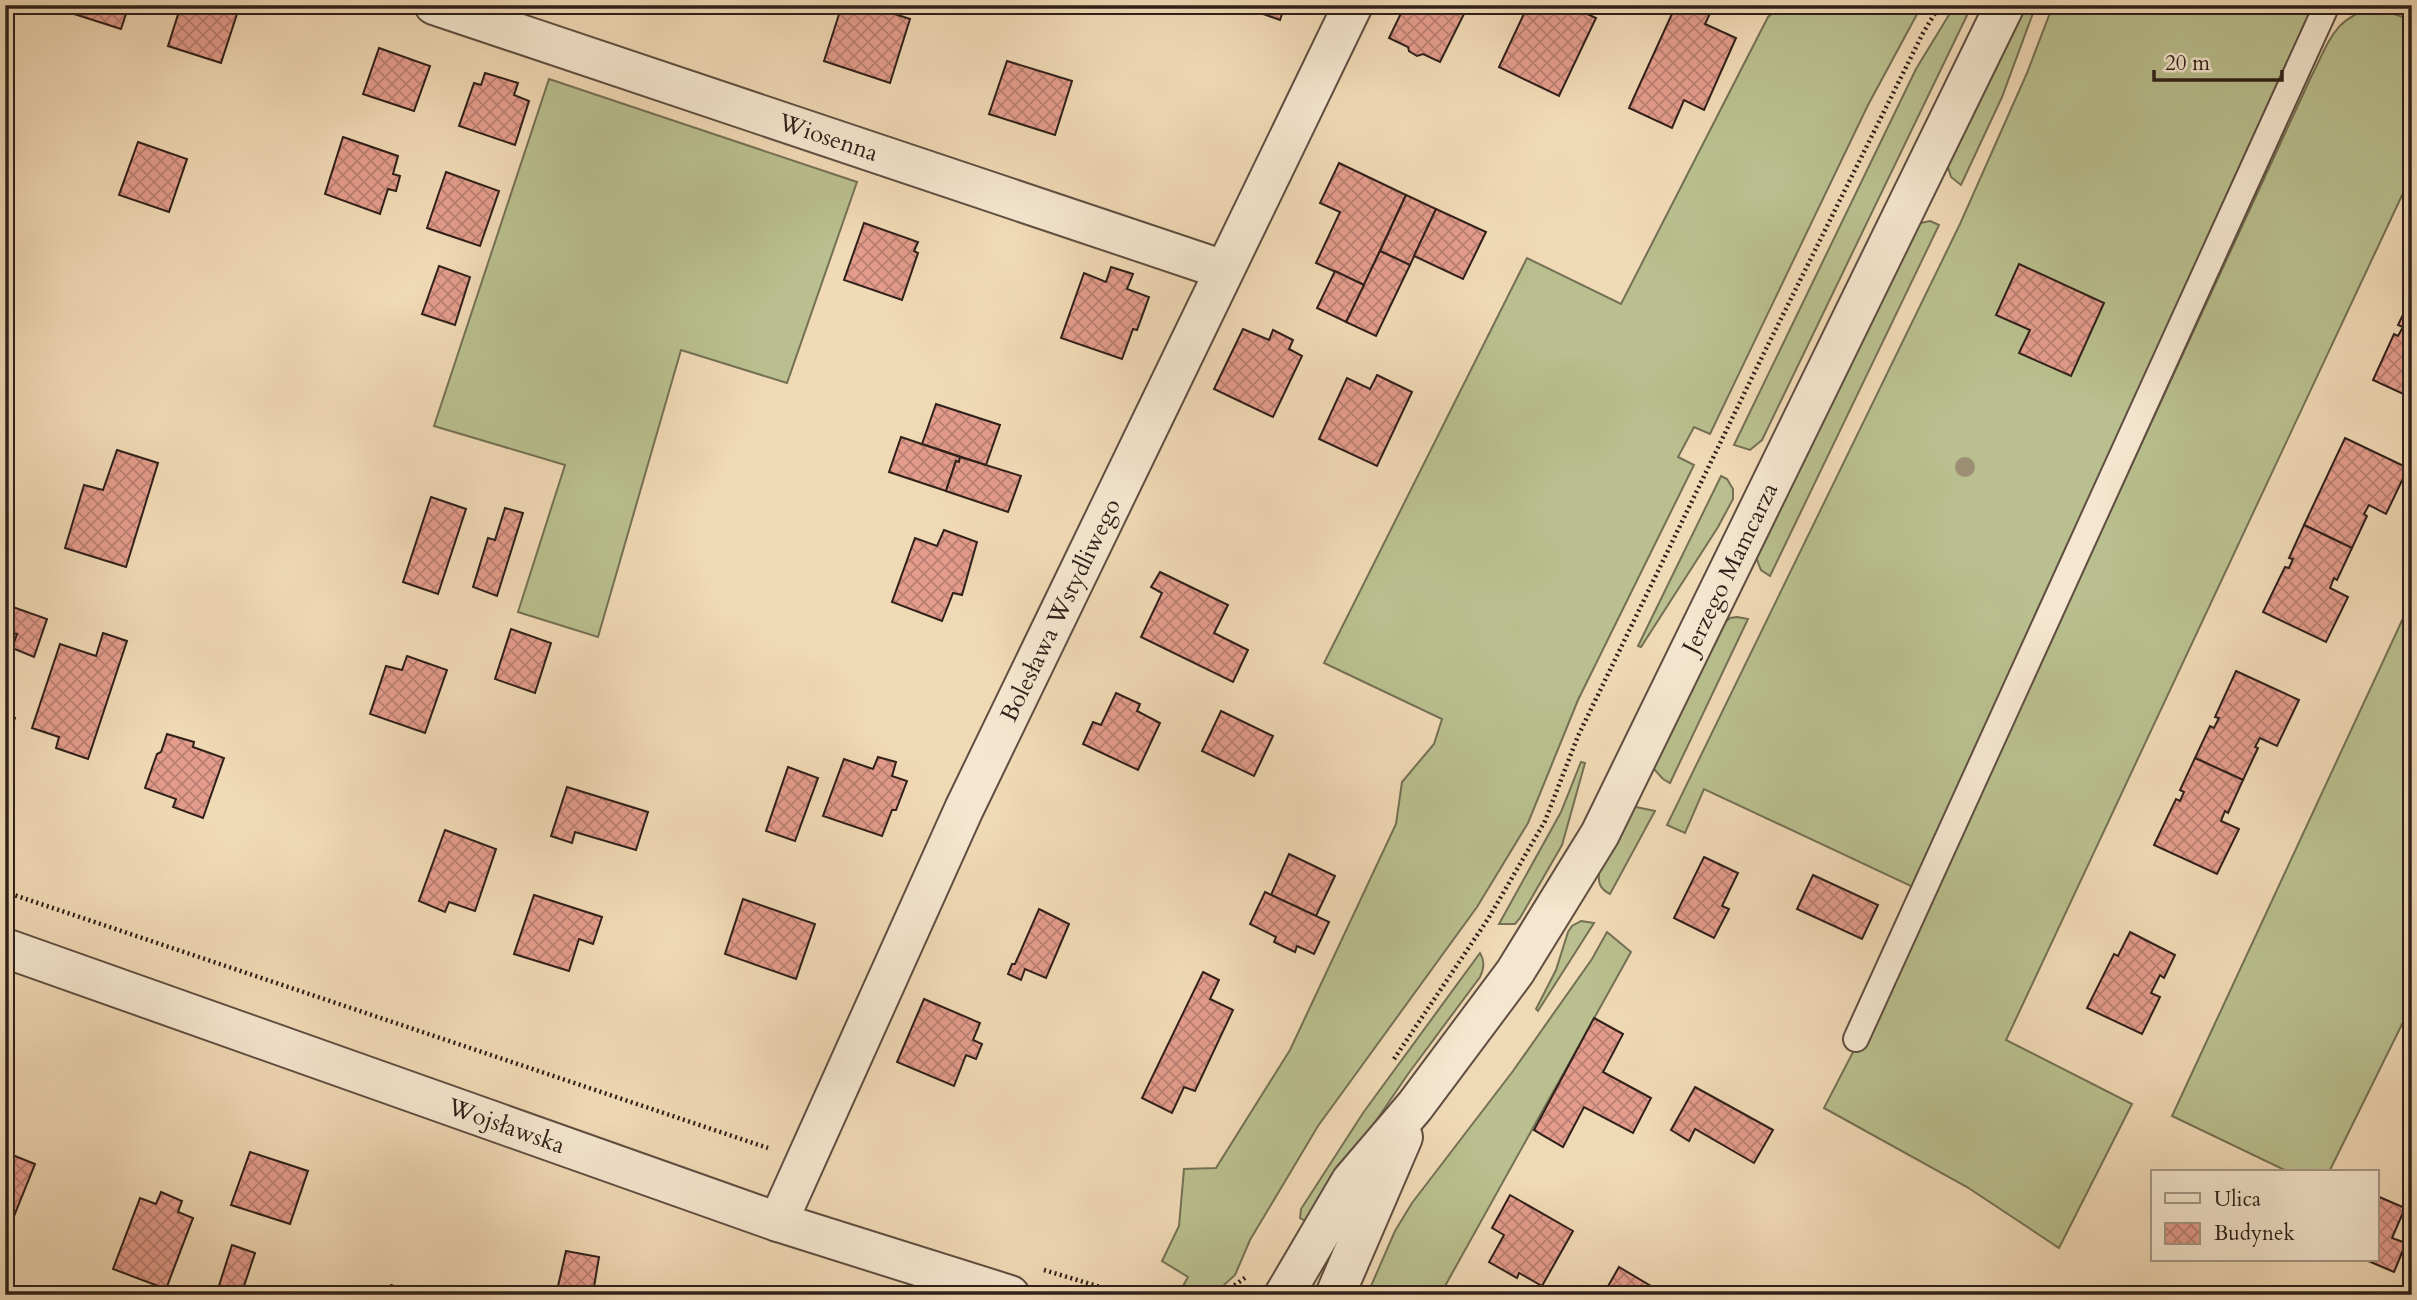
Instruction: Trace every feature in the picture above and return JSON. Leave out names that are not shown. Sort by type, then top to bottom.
[{"type":"street","name":"Wiosenna","points":[[434,5],[1224,270]]},
{"type":"street","name":"Bolesława Wstydliwego","points":[[778,1222],[964,809],[1353,5]]},
{"type":"street","name":"Jerzego Mamcarza","points":[[1284,1295],[1351,1181],[1415,1106],[1515,972],[1600,834],[2004,5]]},
{"type":"street","name":"Wojsławska","points":[[5,948],[778,1222],[1010,1295]]},
{"type":"street","name":"Jerzego Mamcarza","points":[[1335,1295],[1415,1106]]},
{"type":"lane","points":[[1856,1039],[2327,5]]},
{"type":"path","points":[[1391,1064],[1488,919],[1545,821],[1590,711],[1771,339],[1923,33],[1940,5]]},
{"type":"path","points":[[5,892],[805,1162]]},
{"type":"path","points":[[1036,1268],[1127,1295]]},
{"type":"green space","points":[[1782,5],[1922,5],[1868,105],[1710,434],[1694,427],[1678,457],[1694,465],[1578,700],[1528,823],[1477,907],[1318,1126],[1250,1240],[1235,1275],[1223,1286],[1203,1294],[1178,1295],[1188,1277],[1162,1261],[1179,1226],[1184,1169],[1216,1168],[1290,1050],[1396,824],[1402,782],[1434,744],[1442,719],[1324,663],[1527,258],[1621,304],[1768,17]]},
{"type":"green space","points":[[1955,5],[1972,5],[1762,440],[1750,450],[1734,445],[1916,69]]},
{"type":"green space","points":[[2022,5],[2036,5],[2002,97],[1961,185],[1951,177],[1946,161]]},
{"type":"green space","points":[[2053,5],[2321,5],[1915,888],[1704,789],[1685,833],[1667,825],[1960,224],[2027,73]]},
{"type":"green space","points":[[2376,8],[2412,20],[2412,174],[2006,1040],[2132,1104],[2059,1248],[1967,1187],[1824,1108],[1921,921],[2323,53],[2334,32],[2342,24],[2351,17]]},
{"type":"green space","points":[[549,79],[857,182],[787,383],[681,350],[598,637],[518,612],[565,465],[434,426]]},
{"type":"green space","points":[[1930,221],[1939,225],[1770,576],[1761,570],[1755,555],[1914,229],[1921,223]]},
{"type":"green space","points":[[1721,476],[1727,479],[1733,489],[1733,499],[1641,647],[1638,646]]},
{"type":"green space","points":[[2412,599],[2412,1004],[2330,1170],[2285,1170],[2172,1116]]},
{"type":"green space","points":[[1730,618],[1748,619],[1670,783],[1653,768],[1722,625]]},
{"type":"green space","points":[[1581,762],[1585,763],[1562,845],[1520,918],[1515,924],[1499,924],[1561,812]]},
{"type":"green space","points":[[1636,807],[1655,811],[1610,894],[1600,885],[1599,872],[1630,812]]},
{"type":"green space","points":[[1581,921],[1594,923],[1538,1011],[1536,1009],[1556,970],[1568,932]]},
{"type":"green space","points":[[1607,932],[1631,952],[1440,1295],[1369,1295],[1395,1231],[1412,1203],[1513,1071],[1592,959]]},
{"type":"green space","points":[[1480,953],[1483,965],[1480,977],[1408,1074],[1307,1222],[1300,1218],[1301,1209],[1363,1113]]},
{"type":"building","points":[[8,5],[22,5],[21,11]]},
{"type":"building","points":[[70,5],[129,5],[121,29],[68,12]]},
{"type":"building","points":[[181,5],[230,5],[239,8],[221,63],[168,46]]},
{"type":"building","points":[[842,5],[867,5],[910,19],[890,83],[824,61]]},
{"type":"building","points":[[1238,5],[1285,5],[1280,20]]},
{"type":"building","points":[[1405,5],[1454,5],[1453,8],[1464,14],[1440,62],[1423,54],[1417,56],[1409,51],[1408,47],[1389,38]]},
{"type":"building","points":[[1528,5],[1568,5],[1596,18],[1559,96],[1499,67]]},
{"type":"building","points":[[1676,5],[1714,5],[1705,24],[1736,38],[1704,110],[1684,100],[1672,128],[1629,108]]},
{"type":"building","points":[[379,48],[430,66],[414,111],[363,94]]},
{"type":"building","points":[[1007,61],[1072,81],[1055,135],[989,114]]},
{"type":"building","points":[[485,73],[518,83],[514,95],[529,101],[515,145],[459,126],[474,83],[481,85]]},
{"type":"building","points":[[343,137],[398,156],[393,174],[400,176],[396,191],[388,189],[380,214],[325,194]]},
{"type":"building","points":[[138,142],[187,159],[169,212],[119,195]]},
{"type":"building","points":[[1339,163],[1406,195],[1364,285],[1316,263],[1340,212],[1320,203]]},
{"type":"building","points":[[446,172],[499,191],[480,246],[427,228]]},
{"type":"building","points":[[1406,195],[1436,209],[1410,265],[1380,251]]},
{"type":"building","points":[[1436,209],[1486,232],[1463,279],[1414,256]]},
{"type":"building","points":[[864,223],[918,242],[914,251],[918,253],[902,300],[844,280]]},
{"type":"building","points":[[1380,251],[1410,265],[1376,336],[1346,322]]},
{"type":"building","points":[[2019,264],[2104,303],[2071,376],[2019,353],[2030,330],[1996,315]]},
{"type":"building","points":[[439,266],[470,277],[455,325],[422,314]]},
{"type":"building","points":[[1111,267],[1133,274],[1127,289],[1149,297],[1137,330],[1133,329],[1122,359],[1061,338],[1084,273],[1106,282]]},
{"type":"building","points":[[1335,271],[1364,285],[1346,322],[1317,308]]},
{"type":"building","points":[[2412,296],[2412,398],[2373,380],[2394,334],[2398,336],[2403,327],[2398,325]]},
{"type":"building","points":[[1243,329],[1269,340],[1273,330],[1293,340],[1289,349],[1302,356],[1273,417],[1214,389]]},
{"type":"building","points":[[1377,375],[1412,392],[1377,466],[1319,439],[1347,378],[1370,389]]},
{"type":"building","points":[[936,404],[1000,425],[986,465],[922,444]]},
{"type":"building","points":[[901,437],[960,457],[959,462],[956,461],[946,491],[889,472]]},
{"type":"building","points":[[2345,438],[2408,468],[2386,514],[2369,505],[2364,514],[2367,516],[2352,548],[2304,525]]},
{"type":"building","points":[[117,450],[158,463],[126,567],[65,548],[84,485],[103,490]]},
{"type":"building","points":[[960,457],[1021,476],[1008,512],[946,491],[956,461],[959,462]]},
{"type":"building","points":[[431,497],[466,509],[438,594],[403,582]]},
{"type":"building","points":[[505,508],[523,513],[497,596],[473,587],[488,538],[495,540]]},
{"type":"building","points":[[2304,525],[2352,548],[2337,580],[2334,578],[2330,588],[2348,597],[2326,642],[2263,612],[2285,567],[2289,568],[2293,559],[2289,558]]},
{"type":"building","points":[[944,530],[977,542],[962,595],[953,593],[942,621],[892,602],[915,538],[937,546]]},
{"type":"building","points":[[1160,572],[1228,605],[1214,633],[1248,650],[1233,682],[1141,637],[1162,593],[1151,587]]},
{"type":"building","points":[[10,606],[47,619],[34,657],[12,648],[17,634],[5,631],[5,619]]},
{"type":"building","points":[[511,629],[551,643],[535,693],[495,679]]},
{"type":"building","points":[[103,633],[127,641],[88,759],[56,748],[59,737],[32,728],[60,644],[96,656]]},
{"type":"building","points":[[407,656],[447,670],[425,733],[370,714],[386,666],[402,670]]},
{"type":"building","points":[[2236,671],[2299,700],[2277,746],[2260,738],[2243,780],[2195,758],[2210,726],[2214,728],[2219,718],[2215,717]]},
{"type":"building","points":[[1116,693],[1140,704],[1137,711],[1160,723],[1138,770],[1083,744],[1093,722],[1101,725]]},
{"type":"building","points":[[1221,711],[1273,736],[1254,776],[1202,751]]},
{"type":"building","points":[[5,715],[15,718],[5,747]]},
{"type":"building","points":[[167,734],[194,742],[193,747],[224,758],[203,818],[173,807],[176,799],[145,788]]},
{"type":"building","points":[[878,757],[896,762],[892,776],[907,781],[882,836],[823,816],[844,759],[873,769]]},
{"type":"building","points":[[2195,758],[2243,780],[2228,813],[2225,811],[2221,821],[2239,829],[2217,874],[2154,845],[2176,799],[2180,801],[2184,792],[2180,790]]},
{"type":"building","points":[[788,767],[818,778],[795,841],[766,831]]},
{"type":"building","points":[[567,787],[648,812],[636,850],[575,832],[572,843],[551,836]]},
{"type":"building","points":[[445,830],[496,849],[475,911],[449,902],[445,912],[419,901]]},
{"type":"building","points":[[1289,854],[1335,876],[1316,916],[1271,895]]},
{"type":"building","points":[[1704,857],[1738,873],[1722,906],[1729,909],[1714,938],[1674,918]]},
{"type":"building","points":[[1813,875],[1878,905],[1862,939],[1797,909]]},
{"type":"building","points":[[1265,892],[1329,922],[1314,954],[1297,946],[1295,952],[1274,942],[1276,937],[1250,924]]},
{"type":"building","points":[[534,895],[602,917],[593,944],[579,939],[569,971],[514,954]]},
{"type":"building","points":[[743,899],[815,924],[796,979],[725,954]]},
{"type":"building","points":[[1039,909],[1069,924],[1046,978],[1025,969],[1021,980],[1008,974]]},
{"type":"building","points":[[2130,932],[2175,955],[2164,978],[2160,975],[2151,993],[2160,997],[2142,1034],[2087,1008],[2114,954],[2118,956]]},
{"type":"building","points":[[1203,972],[1219,980],[1210,999],[1233,1010],[1195,1091],[1184,1087],[1172,1113],[1142,1098]]},
{"type":"building","points":[[924,999],[980,1023],[973,1040],[982,1044],[976,1059],[966,1055],[954,1086],[897,1062]]},
{"type":"building","points":[[1594,1018],[1623,1034],[1603,1072],[1651,1098],[1633,1133],[1584,1107],[1563,1147],[1534,1130]]},
{"type":"building","points":[[1695,1087],[1773,1130],[1754,1163],[1695,1129],[1689,1141],[1671,1130]]},
{"type":"building","points":[[5,1152],[35,1164],[10,1226],[5,1224]]},
{"type":"building","points":[[250,1152],[308,1171],[290,1224],[231,1205]]},
{"type":"building","points":[[161,1192],[182,1201],[178,1212],[193,1218],[166,1289],[113,1269],[140,1198],[156,1204]]},
{"type":"building","points":[[1510,1195],[1573,1231],[1542,1286],[1519,1273],[1517,1278],[1489,1262],[1504,1235],[1492,1228]]},
{"type":"building","points":[[2378,1196],[2405,1208],[2392,1238],[2406,1243],[2394,1272],[2371,1262],[2378,1262]]},
{"type":"building","points":[[232,1245],[255,1253],[241,1295],[216,1295]]},
{"type":"building","points":[[566,1251],[599,1257],[594,1287],[605,1289],[604,1295],[556,1295]]},
{"type":"building","points":[[1619,1267],[1666,1295],[1603,1295]]},
{"type":"building","points":[[391,1285],[419,1295],[387,1295]]},
{"type":"building","points":[[2100,1288],[2115,1295],[2097,1295]]}]
